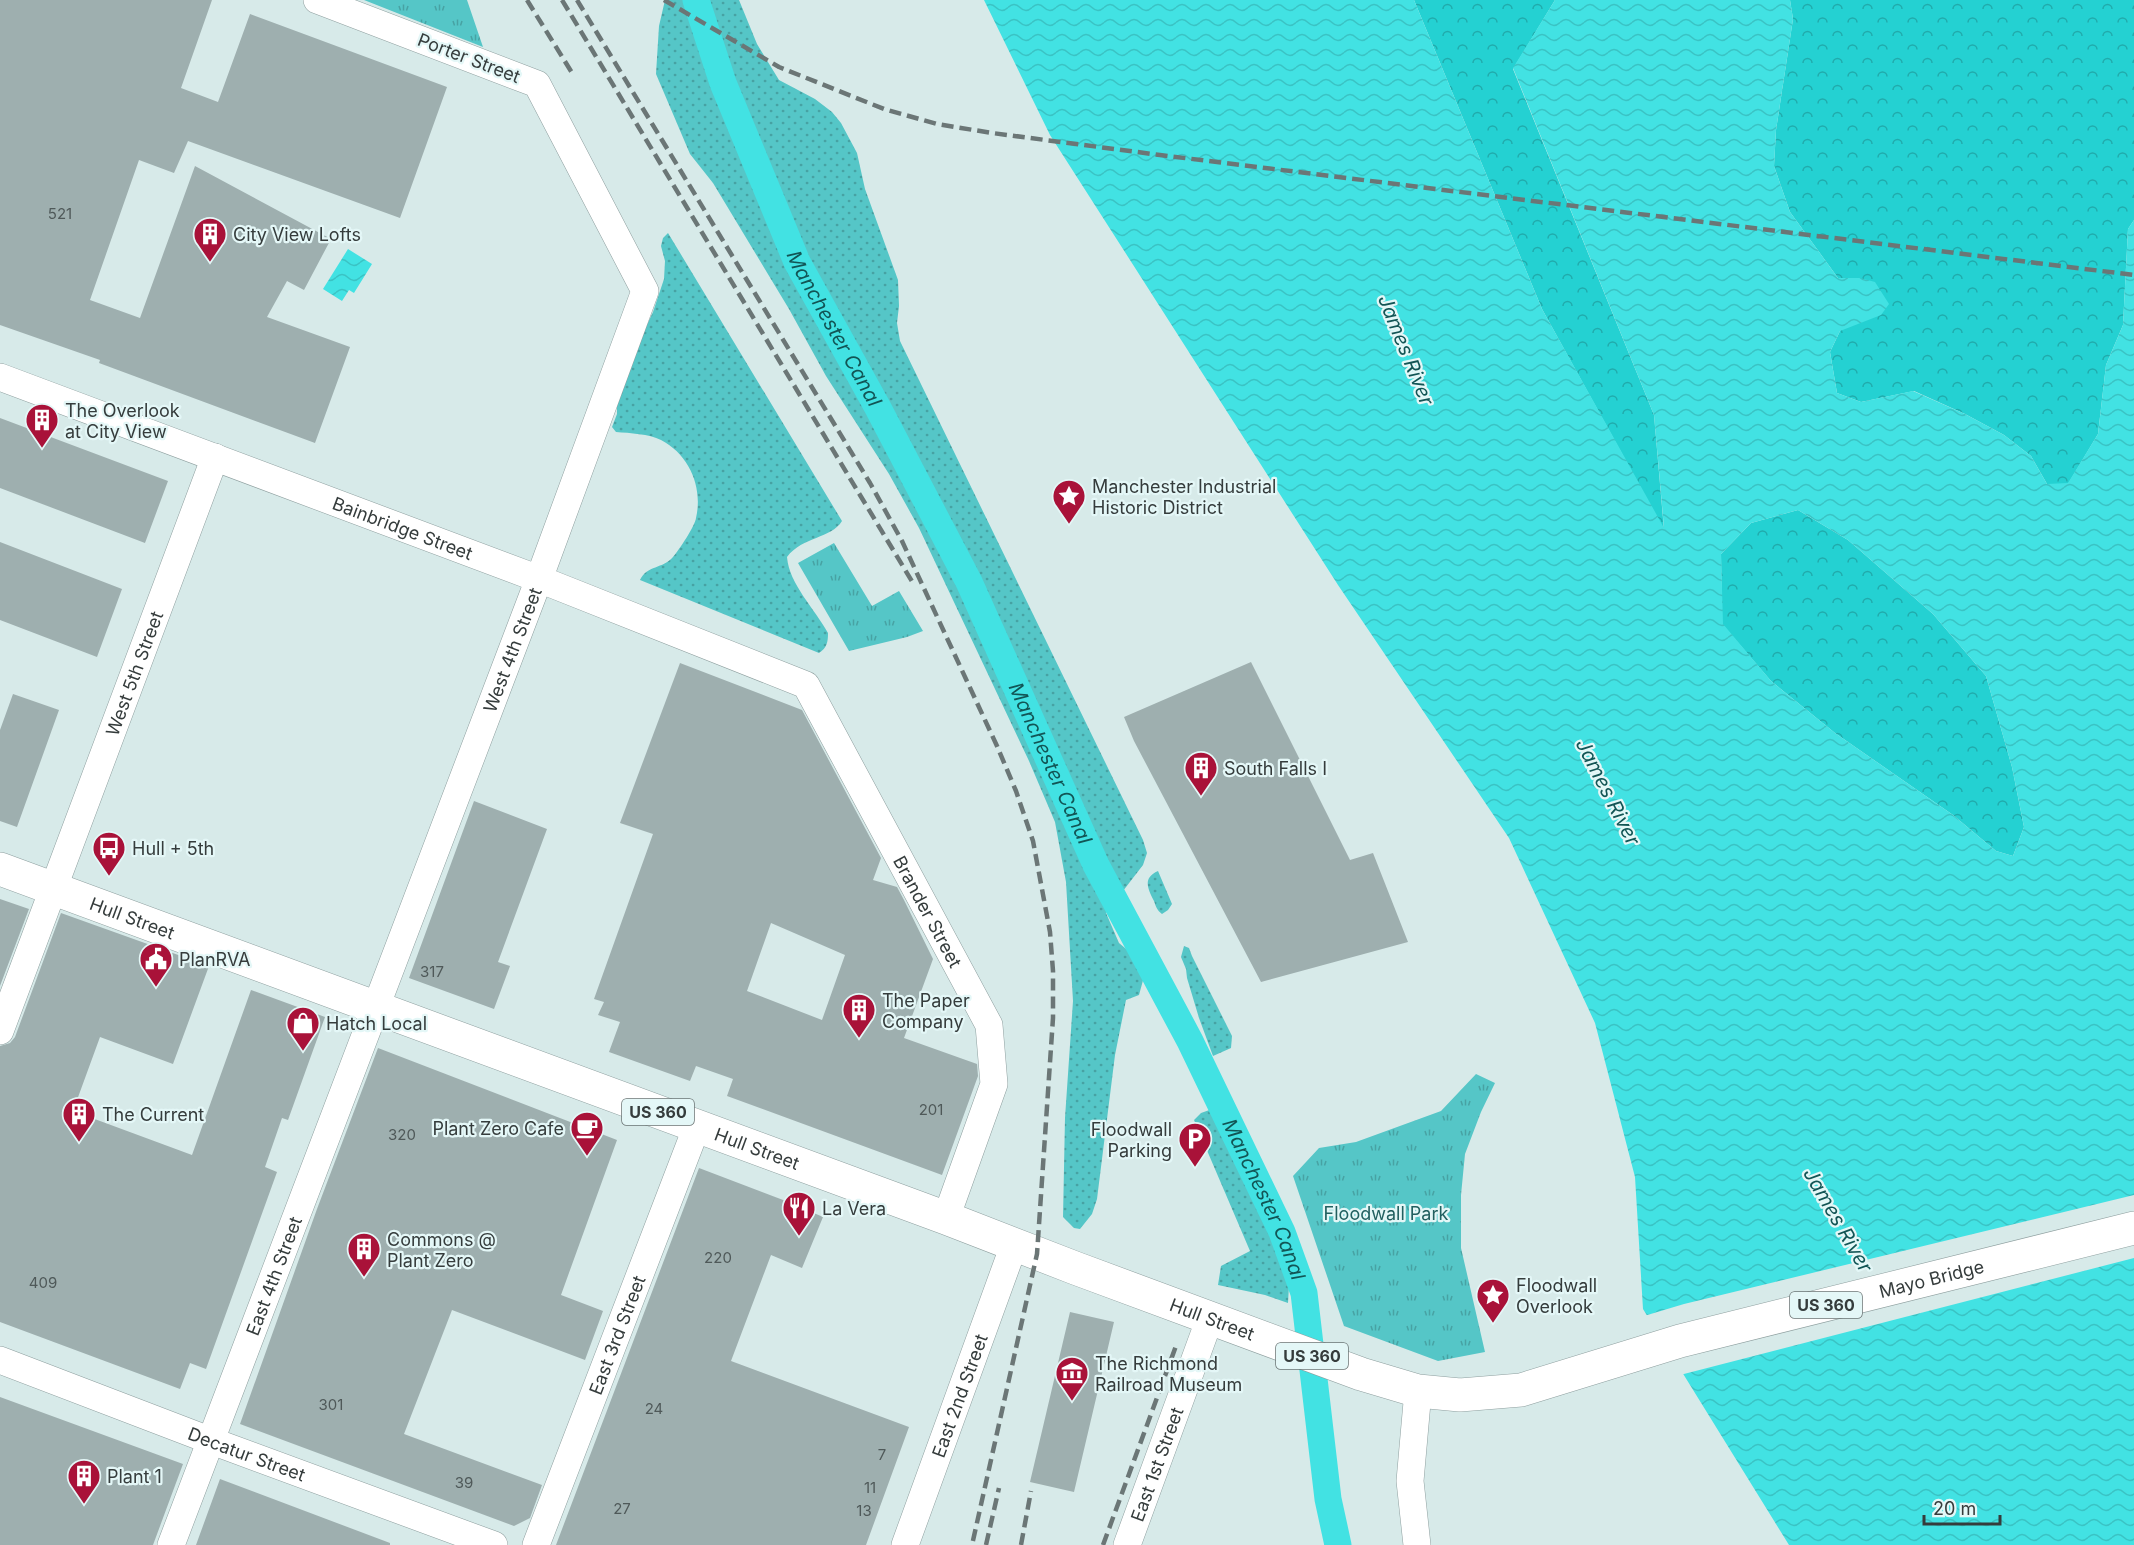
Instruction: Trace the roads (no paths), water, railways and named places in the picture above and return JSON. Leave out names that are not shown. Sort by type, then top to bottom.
[{"type":"main road","name":"Hull Street","points":[[0,869],[946,1218],[1361,1374],[1418,1391],[1460,1395],[1521,1390]]},
{"type":"main road","name":"Mayo Bridge","points":[[1521,1390],[1680,1341],[2134,1228]]},
{"type":"street","name":"Porter Street","points":[[317,0],[537,84],[645,291]]},
{"type":"street","name":"West 4th Street","points":[[375,1007],[645,291]]},
{"type":"street","name":"Bainbridge Street","points":[[0,377],[538,579],[806,685]]},
{"type":"street","name":"West 5th Street","points":[[0,1031],[215,457]]},
{"type":"street","name":"Brander Street","points":[[806,685],[988,1025],[994,1084],[946,1218]]},
{"type":"street","name":"East 4th Street","points":[[171,1545],[375,1007]]},
{"type":"street","name":"East 3rd Street","points":[[536,1545],[697,1126]]},
{"type":"street","name":"East 2nd Street","points":[[905,1545],[1014,1245]]},
{"type":"street","name":"East 1st Street","points":[[1127,1545],[1210,1318]]},
{"type":"street","name":"Decatur Street","points":[[0,1360],[494,1545]]},
{"type":"street","points":[[1417,1545],[1410,1481],[1418,1391]]},
{"type":"water","name":"James River","points":[[984,0],[1414,0],[1542,309],[1664,528],[1654,415],[1513,68],[1555,0],[1790,0],[1793,19],[1776,130],[1774,166],[1790,212],[1838,278],[1860,278],[1875,282],[1889,304],[1881,315],[1840,331],[1830,352],[1837,393],[1861,402],[1913,391],[1965,414],[2004,435],[2031,456],[2047,484],[2068,483],[2098,434],[2106,365],[2123,325],[2128,229],[2134,220],[2134,1545],[1789,1545],[1643,1309],[1635,1177],[1595,1023],[1509,838],[1338,585],[1050,135]],"holes":[[[1798,510],[1848,540],[1933,614],[1986,676],[2012,767],[2024,827],[2013,856],[1996,851],[1953,815],[1835,733],[1771,681],[1723,624],[1721,554],[1751,523]]]},
{"type":"water","points":[[348,249],[372,264],[354,293],[349,290],[342,301],[323,289]]},
{"type":"waterway","name":"Manchester Canal","points":[[696,0],[723,83],[797,262],[878,408],[969,582],[1096,865],[1190,1041],[1282,1232],[1304,1293],[1328,1499],[1338,1545]]},
{"type":"railway","points":[[527,0],[574,76]]},
{"type":"railway","points":[[562,0],[913,583]]},
{"type":"railway","points":[[577,0],[870,483],[902,541],[997,746],[1016,791],[1033,841],[1050,932],[1053,971],[1053,1018],[1037,1254],[972,1545]]},
{"type":"railway","points":[[664,0],[779,67],[884,109],[937,124],[1160,155],[2134,275]]},
{"type":"railway","points":[[1103,1545],[1176,1346]]},
{"type":"railway","points":[[986,1545],[999,1488]]},
{"type":"railway","points":[[1021,1545],[1031,1491]]},
{"type":"place","name":"City View Lofts","points":[[210,263]]},
{"type":"place","name":"The Overlook at City View","points":[[42,449]]},
{"type":"place","name":"Manchester Industrial Historic District","points":[[1069,525]]},
{"type":"place","name":"South Falls I","points":[[1201,797]]},
{"type":"place","name":"Hull + 5th","points":[[109,877]]},
{"type":"place","name":"PlanRVA","points":[[156,988]]},
{"type":"place","name":"The Paper Company","points":[[859,1039]]},
{"type":"place","name":"Hatch Local","points":[[303,1052]]},
{"type":"place","name":"The Current","points":[[79,1143]]},
{"type":"place","name":"Plant Zero Cafe","points":[[587,1157]]},
{"type":"place","name":"Floodwall Parking","points":[[1195,1168]]},
{"type":"place","name":"La Vera","points":[[799,1237]]},
{"type":"place","name":"Commons @ Plant Zero","points":[[364,1278]]},
{"type":"place","name":"Floodwall Overlook","points":[[1493,1324]]},
{"type":"place","name":"The Richmond Railroad Museum","points":[[1072,1402]]},
{"type":"place","name":"Plant 1","points":[[84,1505]]},
{"type":"park label","name":"Floodwall Park","points":[[1386,1213]]}]
